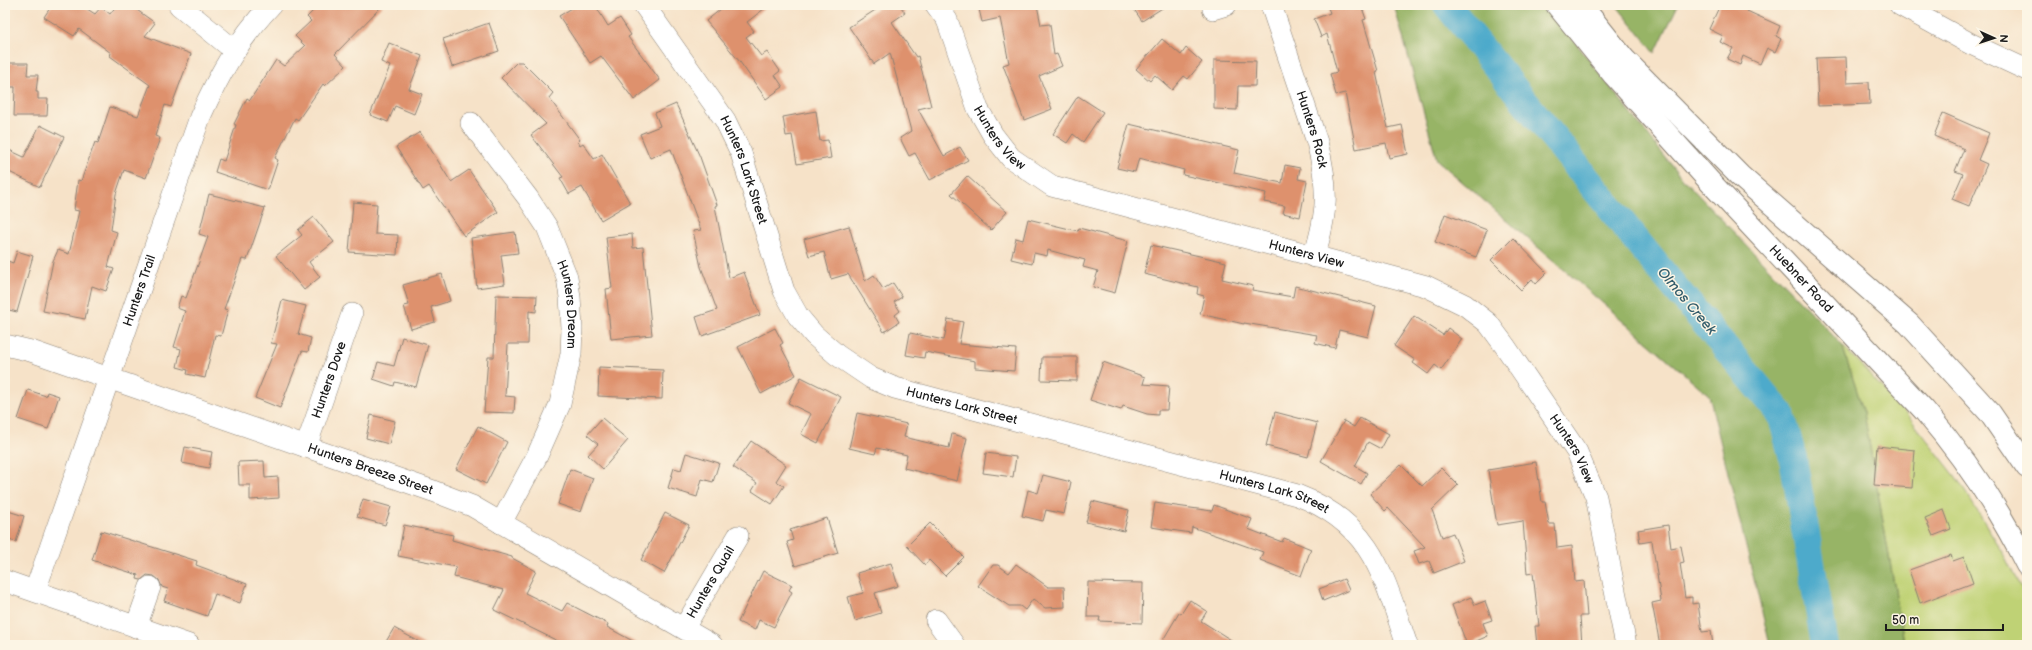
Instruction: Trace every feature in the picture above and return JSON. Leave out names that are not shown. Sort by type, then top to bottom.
[{"type":"main road","name":"Huebner Road","points":[[1557,5],[1614,75],[1707,178],[1924,410],[1952,443],[1998,510],[2027,565]]},
{"type":"main road","points":[[1581,5],[1624,59],[1740,176],[1910,324],[1990,413],[2027,467]]},
{"type":"street","points":[[179,5],[234,50]]},
{"type":"street","name":"Hunters Trail","points":[[35,592],[108,378],[200,117],[216,80],[234,50],[271,5]]},
{"type":"street","name":"Hunters Lark Street","points":[[644,5],[725,120],[741,153],[784,291],[798,316],[814,335],[837,355],[870,378],[896,388],[1311,500],[1336,515],[1358,535],[1376,559],[1382,572],[1407,645]]},
{"type":"street","name":"Hunters View","points":[[936,5],[947,20],[978,109],[993,135],[1011,158],[1052,186],[1440,291],[1465,305],[1488,323],[1577,452],[1596,497],[1626,645]]},
{"type":"street","name":"Hunters Rock","points":[[1271,5],[1323,164],[1326,213],[1314,257]]},
{"type":"street","points":[[1900,5],[1971,44],[2027,70]]},
{"type":"street","name":"Hunters Dream","points":[[471,123],[528,198],[547,227],[567,277],[570,297],[572,328],[570,354],[560,404],[537,456],[501,523]]},
{"type":"street","name":"Hunters Dove","points":[[306,447],[352,314]]},
{"type":"street","name":"Hunters Breeze Street","points":[[5,345],[31,351],[433,491],[472,506],[712,645]]},
{"type":"street","name":"Hunters Quail","points":[[684,628],[738,536]]},
{"type":"street","points":[[5,581],[189,645]]},
{"type":"street","points":[[136,626],[150,588]]},
{"type":"street","points":[[936,620],[954,645]]},
{"type":"green space","points":[[1394,5],[1546,5],[1680,176],[1842,345],[1864,413],[1903,636],[1903,645],[1770,645],[1709,395],[1437,160]]},
{"type":"green space","points":[[1616,5],[1678,5],[1655,53]]},
{"type":"green space","points":[[1842,345],[1905,412],[1956,477],[2006,557],[2027,599],[2027,645],[1903,645],[1903,636],[1864,413]]},
{"type":"building","points":[[52,5],[81,5],[95,14],[101,7],[110,14],[117,5],[141,5],[137,10],[155,23],[145,36],[191,54],[171,107],[165,105],[155,136],[160,138],[146,178],[124,170],[116,194],[111,230],[117,232],[108,267],[114,269],[106,291],[92,286],[85,319],[43,311],[53,261],[58,250],[69,254],[79,211],[74,210],[78,180],[81,181],[95,142],[98,143],[110,107],[138,116],[150,85],[110,56],[111,53],[79,29],[74,36],[44,17]]},
{"type":"building","points":[[319,5],[383,5],[335,54],[346,66],[325,86],[323,84],[298,120],[295,118],[275,158],[278,160],[268,190],[215,172],[219,159],[224,161],[236,125],[234,124],[247,98],[250,100],[276,60],[284,66],[305,46],[295,36],[311,21],[307,17]]},
{"type":"building","points":[[577,5],[595,5],[608,26],[620,18],[631,35],[628,37],[660,80],[634,100],[601,56],[590,63],[559,16]]},
{"type":"building","points":[[726,5],[769,5],[747,22],[754,31],[746,37],[761,56],[767,52],[780,71],[775,75],[783,87],[766,99],[740,62],[706,21]]},
{"type":"building","points":[[883,5],[900,5],[905,13],[892,22],[916,57],[918,56],[931,106],[918,109],[944,156],[960,147],[968,160],[930,180],[915,153],[909,156],[900,138],[911,131],[890,53],[874,64],[849,27]]},
{"type":"building","points":[[978,5],[1037,5],[1041,25],[1050,24],[1054,55],[1057,54],[1062,66],[1039,76],[1052,109],[1024,120],[1003,65],[1009,63],[1000,18],[982,22]]},
{"type":"building","points":[[1131,5],[1167,5],[1142,21]]},
{"type":"building","points":[[1327,5],[1361,5],[1366,19],[1363,20],[1378,71],[1376,72],[1388,128],[1402,125],[1408,154],[1389,158],[1386,143],[1356,149],[1345,93],[1336,95],[1330,74],[1337,72],[1327,34],[1321,37],[1314,19],[1330,13]]},
{"type":"building","points":[[1720,5],[1750,5],[1747,11],[1780,26],[1776,36],[1781,39],[1775,52],[1767,48],[1760,64],[1743,56],[1740,65],[1727,59],[1733,48],[1720,42],[1723,36],[1709,29]]},
{"type":"building","points":[[489,23],[499,51],[452,67],[443,39]]},
{"type":"building","points":[[1162,39],[1181,55],[1186,48],[1202,62],[1188,79],[1184,76],[1172,90],[1155,75],[1150,81],[1136,69]]},
{"type":"building","points":[[389,43],[422,56],[409,89],[422,94],[414,114],[395,106],[388,122],[370,115],[390,66],[381,62]]},
{"type":"building","points":[[1846,57],[1847,83],[1869,82],[1870,104],[1818,106],[1816,58]]},
{"type":"building","points":[[1214,60],[1256,61],[1255,86],[1238,86],[1237,110],[1214,109]]},
{"type":"building","points":[[517,62],[522,62],[553,93],[549,98],[580,140],[578,142],[580,145],[583,143],[594,159],[602,154],[630,203],[601,220],[582,187],[569,194],[560,178],[563,177],[531,135],[546,124],[501,78]]},
{"type":"building","points":[[5,63],[28,63],[27,75],[38,75],[36,92],[38,92],[38,99],[48,99],[47,116],[14,116],[15,87],[5,87]]},
{"type":"building","points":[[1078,96],[1103,112],[1083,142],[1073,134],[1067,143],[1053,134]]},
{"type":"building","points":[[676,104],[700,157],[717,205],[715,206],[729,278],[744,272],[760,315],[702,336],[696,317],[717,310],[701,267],[693,231],[701,230],[671,149],[650,158],[640,134],[660,126],[655,113]]},
{"type":"building","points":[[816,111],[820,141],[828,140],[831,158],[797,164],[792,135],[786,136],[783,117]]},
{"type":"building","points":[[1943,113],[1989,133],[1978,160],[1987,164],[1969,206],[1952,199],[1963,174],[1955,171],[1964,149],[1934,136]]},
{"type":"building","points":[[1129,124],[1239,150],[1234,173],[1282,183],[1285,165],[1300,168],[1298,179],[1307,181],[1300,217],[1283,213],[1285,206],[1264,202],[1266,193],[1183,175],[1184,170],[1139,158],[1135,172],[1117,168]]},
{"type":"building","points":[[40,125],[64,137],[40,187],[5,170],[5,148],[24,157]]},
{"type":"building","points":[[420,132],[451,182],[469,170],[498,212],[464,236],[429,186],[423,190],[396,147]]},
{"type":"building","points":[[967,176],[1007,212],[991,230],[951,194]]},
{"type":"building","points":[[209,194],[265,208],[247,260],[242,259],[224,309],[228,310],[221,336],[215,335],[205,378],[187,374],[188,370],[177,367],[181,349],[174,347],[185,311],[177,308],[181,296],[186,298],[208,237],[199,234]]},
{"type":"building","points":[[353,202],[377,204],[375,234],[398,235],[397,255],[349,252]]},
{"type":"building","points":[[1445,214],[1487,230],[1476,257],[1435,242]]},
{"type":"building","points":[[314,217],[334,242],[309,262],[320,277],[304,290],[276,256],[302,235],[298,230]]},
{"type":"building","points":[[1028,219],[1078,231],[1079,228],[1128,241],[1115,293],[1093,287],[1098,271],[1083,267],[1085,260],[1048,250],[1047,256],[1034,253],[1032,264],[1011,259],[1016,238],[1023,240]]},
{"type":"building","points":[[849,226],[865,281],[874,275],[883,289],[893,283],[902,297],[894,302],[900,311],[895,315],[899,322],[884,332],[848,274],[831,279],[824,252],[809,256],[804,239]]},
{"type":"building","points":[[515,232],[518,253],[501,255],[505,284],[477,288],[471,238]]},
{"type":"building","points":[[632,234],[633,248],[643,247],[652,335],[611,339],[606,289],[612,288],[606,237]]},
{"type":"building","points":[[1513,238],[1547,273],[1536,284],[1532,279],[1521,290],[1491,260]]},
{"type":"building","points":[[1151,245],[1226,262],[1222,279],[1253,286],[1252,290],[1293,297],[1295,286],[1376,306],[1368,337],[1339,330],[1335,348],[1315,343],[1317,335],[1244,324],[1200,314],[1204,296],[1197,294],[1198,287],[1144,274]]},
{"type":"building","points":[[17,251],[33,256],[17,312],[5,309],[5,260],[13,263]]},
{"type":"building","points":[[442,274],[450,301],[431,307],[435,322],[411,329],[404,306],[409,305],[403,285]]},
{"type":"building","points":[[496,295],[537,296],[536,312],[529,311],[528,344],[508,344],[505,396],[515,397],[514,413],[484,412],[488,357],[494,357]]},
{"type":"building","points":[[282,300],[306,306],[298,334],[311,338],[308,352],[302,351],[280,408],[255,398],[277,344],[271,343]]},
{"type":"building","points":[[1414,316],[1443,335],[1448,328],[1462,339],[1441,370],[1435,365],[1428,374],[1413,363],[1415,360],[1394,346]]},
{"type":"building","points":[[948,319],[963,322],[959,344],[1016,349],[1014,371],[975,368],[975,361],[925,352],[924,358],[906,355],[910,333],[944,340]]},
{"type":"building","points":[[775,328],[783,343],[780,345],[796,375],[761,394],[738,347]]},
{"type":"building","points":[[402,337],[428,345],[416,387],[395,382],[394,386],[373,379],[378,362],[394,366]]},
{"type":"building","points":[[1042,357],[1077,357],[1077,381],[1041,380]]},
{"type":"building","points":[[1103,362],[1145,377],[1143,384],[1169,386],[1167,410],[1158,410],[1158,415],[1147,414],[1123,406],[1121,410],[1090,400]]},
{"type":"building","points":[[599,367],[663,370],[662,399],[598,396]]},
{"type":"building","points":[[801,377],[841,397],[818,443],[801,434],[811,414],[788,403]]},
{"type":"building","points":[[28,390],[46,396],[47,392],[59,396],[48,429],[18,419]]},
{"type":"building","points":[[1275,412],[1317,423],[1308,457],[1266,446]]},
{"type":"building","points":[[857,413],[907,424],[904,437],[949,448],[952,434],[967,438],[957,481],[904,468],[907,455],[877,448],[875,454],[849,448]]},
{"type":"building","points":[[371,415],[395,421],[389,444],[366,438]]},
{"type":"building","points":[[602,418],[628,440],[603,469],[588,455],[598,444],[587,435]]},
{"type":"building","points":[[1360,418],[1389,434],[1381,449],[1368,442],[1355,466],[1367,473],[1361,484],[1321,461],[1344,421],[1354,427]]},
{"type":"building","points":[[478,426],[507,442],[486,484],[456,469]]},
{"type":"building","points":[[751,441],[786,465],[776,481],[784,486],[772,504],[752,491],[757,483],[733,467]]},
{"type":"building","points":[[1877,446],[1915,450],[1912,488],[1874,485]]},
{"type":"building","points":[[185,447],[212,452],[209,468],[182,463]]},
{"type":"building","points":[[686,453],[719,463],[713,482],[702,479],[697,497],[668,488],[674,468],[681,470]]},
{"type":"building","points":[[986,453],[1016,457],[1013,477],[983,473]]},
{"type":"building","points":[[264,461],[265,478],[278,477],[279,498],[250,500],[250,485],[239,485],[238,462]]},
{"type":"building","points":[[1536,462],[1542,502],[1545,502],[1549,524],[1555,524],[1557,548],[1572,546],[1575,582],[1584,581],[1587,616],[1580,616],[1582,645],[1537,645],[1535,626],[1539,626],[1533,573],[1527,574],[1523,521],[1497,525],[1488,470]]},
{"type":"building","points":[[1401,465],[1422,486],[1441,468],[1458,485],[1432,510],[1442,537],[1453,533],[1464,561],[1434,573],[1429,561],[1419,564],[1414,551],[1425,547],[1388,508],[1385,511],[1370,494]]},
{"type":"building","points":[[570,469],[593,478],[581,512],[558,504]]},
{"type":"building","points":[[1043,475],[1071,482],[1064,514],[1046,510],[1043,521],[1022,516],[1028,490],[1038,493]]},
{"type":"building","points":[[363,499],[391,507],[385,525],[357,517]]},
{"type":"building","points":[[1092,501],[1129,510],[1124,531],[1086,522]]},
{"type":"building","points":[[1155,503],[1212,511],[1214,505],[1252,519],[1248,529],[1282,542],[1284,538],[1311,549],[1301,576],[1260,560],[1263,552],[1192,527],[1191,533],[1151,527]]},
{"type":"building","points":[[5,510],[24,516],[16,542],[5,539]]},
{"type":"building","points":[[1944,510],[1951,529],[1933,536],[1925,518]]},
{"type":"building","points":[[665,513],[689,525],[664,573],[641,560]]},
{"type":"building","points":[[827,518],[838,553],[795,566],[787,542],[793,540],[790,530]]},
{"type":"building","points":[[930,523],[964,557],[945,576],[929,560],[925,565],[907,546]]},
{"type":"building","points":[[404,525],[453,535],[452,540],[512,557],[536,571],[525,593],[562,611],[567,603],[608,624],[607,627],[640,645],[566,645],[494,610],[504,590],[454,577],[456,567],[398,556]]},
{"type":"building","points":[[1668,525],[1671,548],[1681,546],[1684,562],[1680,563],[1685,598],[1692,597],[1692,604],[1698,603],[1702,632],[1711,631],[1713,645],[1660,645],[1652,603],[1661,601],[1652,541],[1640,543],[1638,530]]},
{"type":"building","points":[[101,531],[197,561],[196,565],[247,584],[240,603],[215,594],[207,616],[164,601],[168,589],[162,587],[159,580],[154,576],[147,575],[141,580],[137,579],[138,575],[92,560]]},
{"type":"building","points":[[1951,555],[1953,561],[1964,557],[1973,583],[1920,603],[1909,570]]},
{"type":"building","points":[[891,563],[898,586],[875,593],[881,613],[855,621],[848,597],[863,593],[857,573]]},
{"type":"building","points":[[1016,564],[1048,587],[1064,587],[1065,607],[1045,608],[1033,599],[1025,610],[1020,606],[1009,606],[978,586],[993,565],[998,565],[1009,573]]},
{"type":"building","points":[[763,571],[792,585],[789,590],[792,592],[774,627],[759,620],[755,630],[738,622]]},
{"type":"building","points":[[1344,579],[1349,590],[1323,601],[1319,589]]},
{"type":"building","points":[[1088,582],[1143,583],[1142,623],[1099,621],[1100,617],[1087,617]]},
{"type":"building","points":[[1471,597],[1475,605],[1485,601],[1492,620],[1483,623],[1488,636],[1467,645],[1452,605]]},
{"type":"building","points":[[1190,600],[1207,611],[1201,621],[1239,645],[1171,645],[1163,640],[1179,613],[1181,614]]},
{"type":"building","points":[[394,628],[425,645],[384,645]]},
{"type":"waterway","name":"Olmos Creek","points":[[1447,5],[1657,266],[1781,414],[1793,458],[1825,645]]}]
